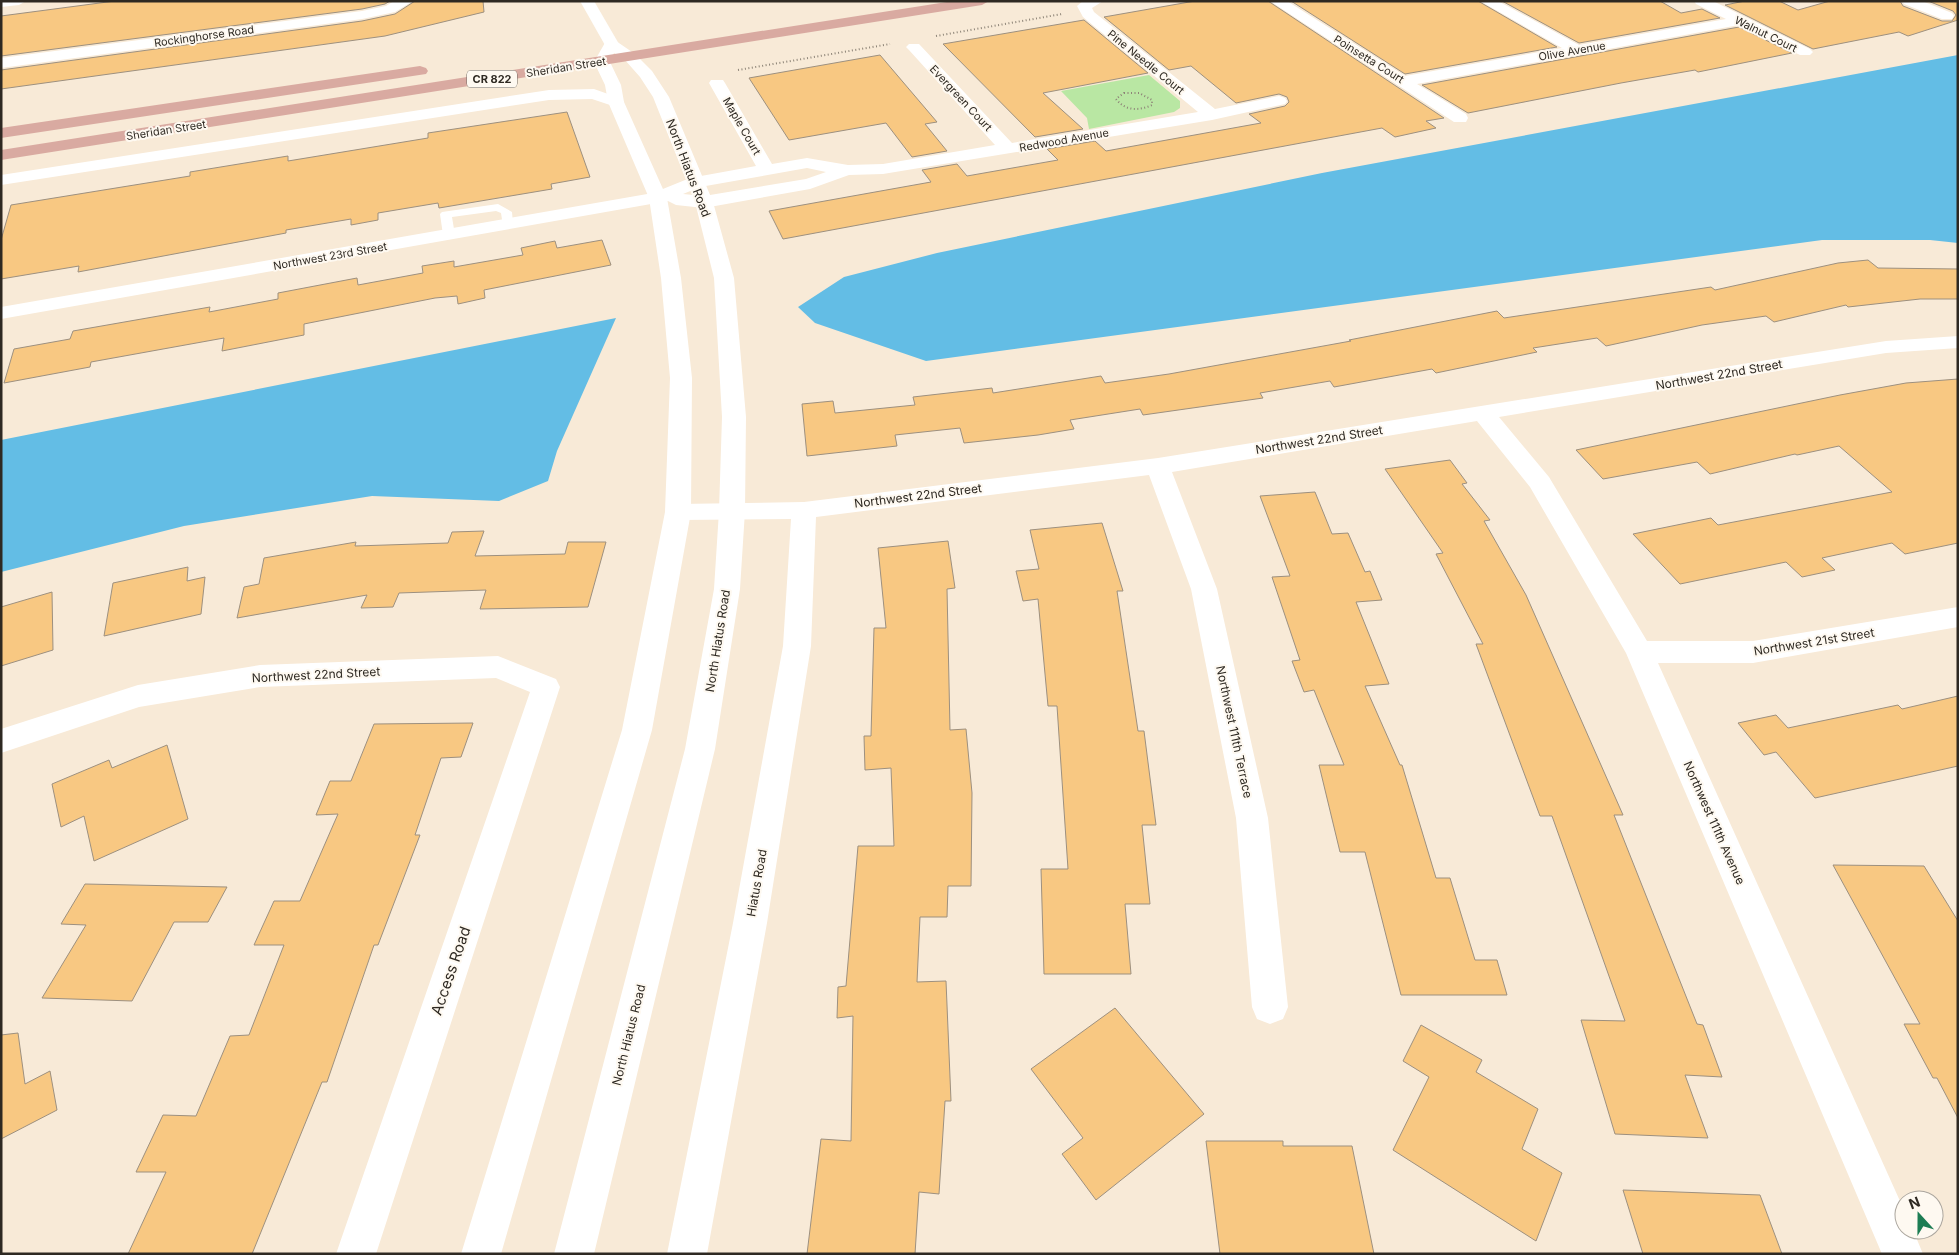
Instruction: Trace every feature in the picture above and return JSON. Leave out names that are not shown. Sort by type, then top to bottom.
[{"type":"main road","name":"Sheridan Street","points":[[1,155],[618,51],[982,1]]},
{"type":"main road","name":"Sheridan Street","points":[[566,50],[618,51]]},
{"type":"main road","name":"Sheridan Street","points":[[1,132],[438,69]]},
{"type":"street","points":[[1,3],[19,1]]},
{"type":"street","name":"Rockinghorse Road","points":[[1,63],[362,15],[390,9],[406,1]]},
{"type":"street","name":"North Hiatus Road","points":[[574,1254],[700,749],[727,589],[732,511],[734,416],[724,278],[700,192],[661,97],[646,74],[618,51],[587,1]]},
{"type":"street","name":"Poinsetta Court","points":[[1277,1],[1405,81],[1460,118]]},
{"type":"street","points":[[1488,1],[1577,50]]},
{"type":"street","name":"Walnut Court","points":[[1701,1],[1805,52]]},
{"type":"street","points":[[1909,1],[1947,16]]},
{"type":"street","name":"Pine Needle Court","points":[[1090,3],[1088,14],[1212,115]]},
{"type":"street","name":"Olive Avenue","points":[[1405,81],[1739,21]]},
{"type":"street","name":"Evergreen Court","points":[[914,47],[1008,149]]},
{"type":"street","name":"North Hiatus Road","points":[[482,1254],[637,730],[678,512],[681,378],[671,278],[658,198],[616,102],[613,85],[618,51]]},
{"type":"street","name":"Maple Court","points":[[717,83],[766,169]]},
{"type":"street","name":"Sheridan Street","points":[[1,180],[549,96],[594,94],[616,102]]},
{"type":"street","name":"Redwood Avenue","points":[[700,192],[766,169],[807,163],[848,170],[883,169],[1212,115],[1279,101]]},
{"type":"street","name":"Redwood Avenue","points":[[658,198],[700,192],[810,184],[848,170]]},
{"type":"street","name":"Northwest 23rd Street","points":[[1,313],[658,198]]},
{"type":"street","name":"Northwest 22nd Street","points":[[678,512],[804,510],[1158,466],[1886,347],[1958,342]]},
{"type":"street","name":"Northwest 111th Avenue","points":[[1484,414],[1540,483],[1639,652],[1903,1254]]},
{"type":"street","name":"Northwest 111th Terrace","points":[[1158,466],[1204,589],[1252,818],[1270,1007]]},
{"type":"street","name":"Hiatus Road","points":[[687,1254],[750,923],[797,646],[804,510]]},
{"type":"street","name":"Northwest 21st Street","points":[[1639,652],[1753,652],[1958,617]]},
{"type":"street","name":"Northwest 22nd Street","points":[[1,741],[138,696],[260,676],[498,667],[546,687]]},
{"type":"street","name":"Access Road","points":[[356,1254],[546,687]]},
{"type":"path","points":[[1124,93],[1138,93],[1152,100],[1152,105],[1144,109],[1122,107],[1116,99],[1124,93]]},
{"type":"green space","points":[[1149,75],[1180,101],[1180,108],[1174,112],[1089,129],[1087,118],[1061,91]]},
{"type":"water","points":[[1958,55],[1958,243],[1930,240],[1822,240],[926,361],[815,323],[798,307],[844,277],[937,253],[1322,173]]},
{"type":"water","points":[[616,318],[557,451],[548,481],[499,501],[372,496],[184,526],[1,572],[1,440]]},
{"type":"building","points":[[115,1],[390,1],[385,4],[362,9],[1,56],[1,16]]},
{"type":"building","points":[[415,1],[483,1],[484,12],[385,36],[1,89],[1,70],[362,21],[395,14]]},
{"type":"building","points":[[1195,1],[1268,1],[1444,118],[1426,121],[1436,128],[1395,137],[1382,128],[783,239],[769,211],[931,182],[922,170],[957,164],[967,176],[1058,160],[1047,149],[1095,141],[1106,151],[1261,123],[1249,114],[1285,106],[1289,102],[1287,97],[1279,94],[1236,103],[1191,66],[1169,70],[1104,17]]},
{"type":"building","points":[[1291,1],[1478,1],[1557,47],[1405,74]]},
{"type":"building","points":[[1502,1],[1660,1],[1681,13],[1702,9],[1720,18],[1579,43]]},
{"type":"building","points":[[1745,1],[1779,1],[1798,10],[1830,1],[1900,1],[1903,6],[1942,21],[1952,21],[1956,15],[1953,11],[1928,1],[1958,1],[1958,20],[1908,36],[1899,32],[1813,49],[1725,5]]},
{"type":"building","points":[[1084,20],[1148,73],[1043,93],[1083,129],[1035,137],[943,44]]},
{"type":"building","points":[[1739,27],[1792,53],[1698,72],[1695,70],[1621,83],[1468,113],[1422,85]]},
{"type":"building","points":[[880,55],[937,122],[925,124],[947,151],[912,157],[886,123],[789,140],[749,78]]},
{"type":"building","points":[[567,112],[590,177],[551,184],[552,189],[439,208],[438,203],[378,213],[378,220],[351,225],[351,219],[286,230],[286,233],[78,272],[79,266],[1,279],[1,240],[11,205],[190,176],[190,172],[288,156],[288,161],[428,138],[428,133]]},
{"type":"building","points":[[602,240],[611,265],[484,290],[485,298],[458,304],[457,296],[435,298],[304,324],[304,335],[222,351],[224,338],[91,362],[90,367],[4,383],[14,349],[70,339],[73,331],[210,307],[209,312],[278,299],[278,293],[357,278],[358,285],[423,273],[422,266],[454,261],[454,267],[523,255],[521,248],[555,241],[557,248]]},
{"type":"building","points":[[1868,260],[1878,268],[1958,269],[1958,299],[1920,299],[1848,307],[1846,305],[1774,322],[1766,316],[1702,325],[1606,346],[1597,338],[1533,348],[1537,352],[1436,373],[1432,369],[1334,387],[1330,381],[1260,393],[1263,398],[1143,415],[1140,409],[1070,420],[1074,429],[1038,435],[964,443],[960,428],[895,435],[897,446],[807,456],[802,404],[833,401],[835,413],[915,405],[913,397],[992,388],[993,393],[1101,376],[1105,383],[1169,374],[1351,341],[1349,340],[1497,311],[1504,318],[1711,287],[1715,290],[1838,263]]},
{"type":"building","points":[[1958,379],[1958,543],[1905,554],[1892,543],[1822,558],[1835,570],[1802,577],[1786,562],[1680,584],[1633,534],[1711,518],[1718,525],[1892,492],[1839,446],[1795,454],[1710,474],[1697,462],[1603,479],[1576,450],[1840,395],[1906,383]]},
{"type":"building","points":[[1450,460],[1467,483],[1462,484],[1490,520],[1484,521],[1526,595],[1623,815],[1614,815],[1697,1024],[1703,1025],[1722,1077],[1685,1075],[1708,1138],[1615,1134],[1581,1020],[1625,1021],[1552,816],[1540,816],[1476,644],[1483,644],[1436,554],[1443,553],[1385,469]]},
{"type":"building","points":[[1315,492],[1332,534],[1348,533],[1365,572],[1370,571],[1382,600],[1356,602],[1389,684],[1365,686],[1400,765],[1402,765],[1436,878],[1450,878],[1475,960],[1497,960],[1507,995],[1401,995],[1365,852],[1340,852],[1319,765],[1344,765],[1314,690],[1304,692],[1292,661],[1300,660],[1272,577],[1290,576],[1260,496]]},
{"type":"building","points":[[1102,523],[1123,591],[1117,591],[1138,731],[1144,731],[1156,825],[1142,825],[1150,904],[1125,904],[1131,974],[1044,974],[1041,869],[1068,869],[1057,706],[1048,706],[1038,599],[1023,601],[1016,571],[1039,569],[1030,530]]},
{"type":"building","points":[[484,531],[475,556],[565,554],[568,542],[606,542],[588,607],[480,609],[486,590],[399,593],[393,607],[361,608],[367,595],[237,618],[244,587],[259,584],[264,558],[356,542],[355,546],[448,543],[452,532]]},
{"type":"building","points":[[948,541],[955,588],[947,589],[950,730],[966,729],[972,793],[971,886],[948,886],[947,917],[920,917],[917,982],[946,981],[951,1101],[945,1101],[939,1194],[919,1192],[915,1254],[807,1254],[821,1139],[851,1141],[853,1016],[837,1018],[838,987],[846,986],[858,846],[894,846],[891,768],[865,770],[864,736],[871,736],[874,628],[886,628],[878,548]]},
{"type":"building","points":[[188,567],[187,581],[205,577],[201,614],[104,636],[113,583]]},
{"type":"building","points":[[52,592],[53,650],[1,666],[1,607]]},
{"type":"building","points":[[1958,696],[1958,766],[1815,798],[1776,752],[1764,755],[1738,723],[1776,715],[1788,728],[1898,705],[1902,709]]},
{"type":"building","points":[[473,723],[461,757],[441,758],[415,835],[420,835],[378,945],[374,945],[327,1082],[322,1082],[252,1254],[128,1254],[166,1172],[136,1172],[163,1115],[196,1116],[230,1036],[249,1035],[284,945],[254,945],[274,901],[300,901],[338,814],[316,815],[330,781],[351,781],[374,724]]},
{"type":"building","points":[[167,745],[188,819],[94,861],[84,816],[61,827],[52,784],[109,760],[112,768]]},
{"type":"building","points":[[1833,865],[1924,866],[1958,921],[1958,1118],[1937,1078],[1933,1078],[1904,1024],[1920,1024]]},
{"type":"building","points":[[85,884],[227,887],[208,922],[174,922],[132,1001],[42,998],[86,925],[61,924]]},
{"type":"building","points":[[1115,1008],[1204,1114],[1096,1200],[1062,1154],[1083,1138],[1031,1069]]},
{"type":"building","points":[[1421,1025],[1482,1060],[1476,1072],[1538,1109],[1522,1149],[1562,1173],[1536,1241],[1393,1150],[1429,1077],[1403,1061]]},
{"type":"building","points":[[18,1033],[25,1084],[50,1071],[57,1110],[1,1139],[1,1035]]},
{"type":"building","points":[[1206,1141],[1283,1141],[1283,1146],[1352,1146],[1374,1254],[1220,1254]]},
{"type":"building","points":[[1623,1190],[1760,1195],[1782,1254],[1643,1254]]}]
